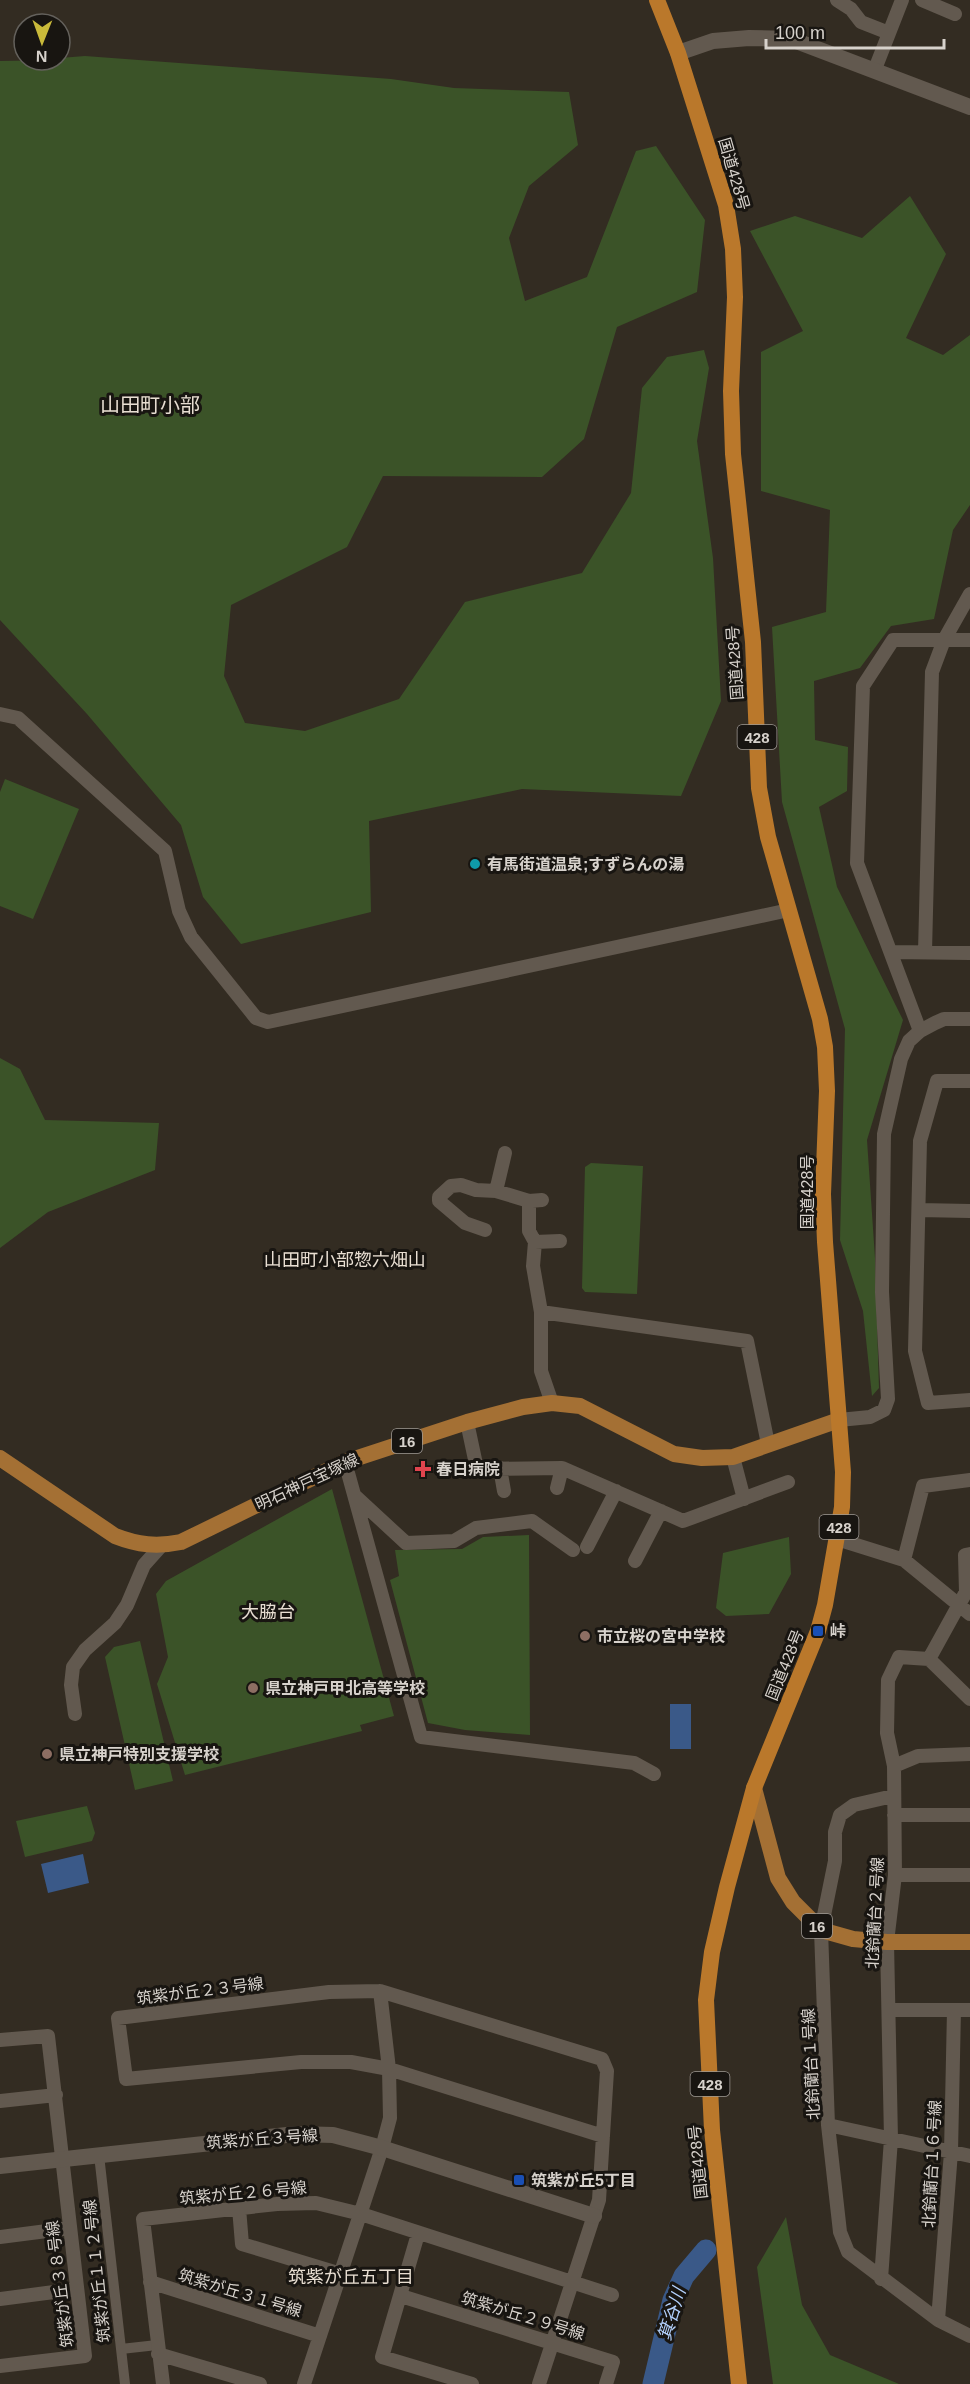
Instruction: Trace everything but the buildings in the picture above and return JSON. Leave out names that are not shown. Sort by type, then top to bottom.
[{"type":"highway","name":"国道428号","points":[[657,0],[678,53],[726,205],[733,249],[735,297],[731,391],[733,454],[753,642],[759,788],[766,828],[820,1019],[825,1047],[827,1091],[823,1194],[825,1242],[843,1472],[837,1539],[818,1631],[754,1788],[727,1887],[709,1968],[706,2000],[712,2130],[739,2384]]},
{"type":"main road","name":"明石神戸宝塚線","points":[[0,1458],[115,1536],[136,1544],[161,1546],[181,1542],[345,1462],[467,1422],[524,1407],[552,1403],[580,1406],[674,1454],[702,1458],[733,1457],[839,1420]]},
{"type":"main road","name":"16","points":[[754,1788],[778,1878],[793,1902],[821,1930],[853,1939],[887,1942],[970,1941]]},
{"type":"street","points":[[837,0],[854,5],[861,22],[889,33]]},
{"type":"street","points":[[874,69],[902,0]]},
{"type":"street","points":[[922,0],[955,14]]},
{"type":"street","points":[[678,53],[713,41],[749,38],[792,39],[970,107]]},
{"type":"street","points":[[926,952],[932,672],[944,640],[970,594]]},
{"type":"street","points":[[920,1031],[857,863],[863,686],[893,640],[970,640]]},
{"type":"street","points":[[0,714],[18,718],[165,851],[179,911],[191,937],[256,1018],[268,1022],[789,910]]},
{"type":"street","points":[[892,952],[970,953]]},
{"type":"street","points":[[839,1420],[870,1417],[884,1410],[888,1399],[882,1293],[884,1134],[902,1059],[909,1041],[920,1031],[944,1019],[970,1019]]},
{"type":"street","points":[[970,1081],[937,1081],[920,1141],[915,1351],[928,1403],[970,1400]]},
{"type":"street","points":[[496,1191],[505,1154]]},
{"type":"street","points":[[485,1230],[465,1223],[439,1201],[439,1197],[451,1186],[461,1185],[476,1190],[496,1191],[535,1200],[528,1231],[535,1242],[533,1266],[541,1312],[541,1371],[552,1403]]},
{"type":"street","points":[[919,1210],[970,1211]]},
{"type":"street","points":[[535,1242],[560,1241]]},
{"type":"street","points":[[541,1312],[747,1341],[768,1444]]},
{"type":"street","points":[[467,1422],[477,1469],[562,1467],[683,1521],[788,1482]]},
{"type":"street","points":[[733,1457],[744,1498]]},
{"type":"street","points":[[345,1462],[421,1737],[634,1763],[654,1774]]},
{"type":"street","points":[[557,1488],[562,1467]]},
{"type":"street","points":[[500,1468],[504,1491]]},
{"type":"street","points":[[904,1560],[923,1486],[970,1480]]},
{"type":"street","points":[[354,1494],[406,1543],[454,1541],[476,1528],[532,1521],[580,1548],[616,1491]]},
{"type":"street","points":[[635,1561],[661,1511]]},
{"type":"street","points":[[837,1539],[904,1560],[965,1609]]},
{"type":"street","points":[[75,1714],[71,1685],[73,1667],[85,1650],[115,1623],[127,1605],[144,1565],[161,1546]]},
{"type":"street","points":[[965,1609],[965,1555],[970,1554]]},
{"type":"street","points":[[965,1609],[955,1611],[929,1659],[970,1699]]},
{"type":"street","name":"北鈴蘭台２号線","points":[[881,2279],[891,2139],[887,1942],[895,1875],[894,1766],[887,1733],[888,1680],[899,1657],[929,1659]]},
{"type":"street","points":[[894,1766],[918,1756],[970,1754]]},
{"type":"street","name":"北鈴蘭台１号線","points":[[893,1796],[854,1805],[840,1815],[835,1832],[835,1861],[821,1930],[828,2125],[970,2156]]},
{"type":"street","points":[[894,1815],[970,1815]]},
{"type":"street","points":[[895,1875],[970,1875]]},
{"type":"street","points":[[304,2384],[361,2214],[390,2118],[389,2069],[380,1991]]},
{"type":"street","name":"筑紫が丘２３号線","points":[[539,2384],[599,2200],[603,2136],[607,2071],[602,2059],[380,1991],[329,1992],[118,2018],[126,2079],[301,2062],[351,2062],[389,2069],[603,2136]]},
{"type":"street","points":[[889,2010],[970,2010]]},
{"type":"street","name":"北鈴蘭台１６号線","points":[[938,2320],[951,2152],[954,2010]]},
{"type":"street","name":"筑紫が丘３８号線","points":[[0,2366],[85,2356],[48,2036],[3,2036]]},
{"type":"street","points":[[0,2101],[56,2095]]},
{"type":"street","points":[[828,2125],[840,2232],[848,2252],[938,2320],[970,2336]]},
{"type":"street","name":"筑紫が丘３号線","points":[[0,2166],[296,2134],[333,2135],[382,2148],[594,2216]]},
{"type":"street","name":"筑紫が丘１１２号線","points":[[99,2155],[124,2384]]},
{"type":"street","name":"筑紫が丘２６号線","points":[[163,2384],[143,2219],[277,2204],[316,2203],[361,2214],[612,2295]]},
{"type":"street","points":[[238,2208],[242,2244],[341,2274]]},
{"type":"street","points":[[0,2237],[70,2228]]},
{"type":"street","points":[[418,2234],[382,2357],[472,2384]]},
{"type":"street","name":"筑紫が丘３１号線","points":[[150,2282],[320,2336]]},
{"type":"street","points":[[0,2299],[77,2289]]},
{"type":"street","name":"筑紫が丘２９号線","points":[[401,2296],[613,2362],[606,2384]]},
{"type":"street","points":[[120,2349],[158,2350],[260,2384]]},
{"type":"green space","points":[[85,56],[391,79],[454,88],[569,92],[578,145],[529,186],[509,238],[525,301],[587,277],[636,151],[656,146],[705,220],[697,292],[617,327],[584,439],[542,477],[383,476],[347,547],[231,605],[224,676],[245,723],[305,731],[399,699],[465,602],[582,573],[631,493],[642,388],[667,357],[704,350],[709,368],[697,441],[713,558],[721,701],[681,796],[522,789],[369,821],[371,912],[241,944],[203,897],[181,825],[87,714],[0,620],[0,61],[12,61],[12,72],[72,72],[72,57]]},
{"type":"green space","points":[[910,196],[946,254],[906,338],[943,355],[970,335],[970,505],[953,530],[934,619],[891,626],[860,668],[814,681],[815,740],[848,747],[847,791],[819,807],[837,887],[903,1020],[867,1140],[875,1258],[879,1388],[872,1396],[863,1311],[840,1240],[845,1029],[782,802],[772,627],[826,612],[830,510],[761,491],[761,352],[803,331],[750,231],[795,216],[862,238]]},
{"type":"green space","points":[[5,779],[79,809],[33,919],[0,906],[0,792]]},
{"type":"green space","points":[[0,1058],[20,1069],[45,1120],[159,1123],[155,1170],[48,1212],[0,1248]]},
{"type":"green space","points":[[591,1163],[643,1166],[637,1294],[585,1292],[582,1288],[585,1167]]},
{"type":"green space","points":[[332,1489],[394,1716],[360,1725],[362,1731],[185,1775],[157,1684],[168,1657],[156,1594],[166,1581]]},
{"type":"green space","points":[[529,1535],[530,1735],[465,1730],[428,1723],[390,1580],[399,1576],[395,1550],[462,1549],[483,1537]]},
{"type":"green space","points":[[789,1537],[791,1574],[769,1614],[726,1616],[716,1608],[723,1553]]},
{"type":"green space","points":[[140,1641],[173,1781],[135,1790],[105,1657],[114,1647]]},
{"type":"green space","points":[[87,1806],[95,1833],[92,1841],[25,1857],[16,1821]]},
{"type":"green space","points":[[786,2217],[802,2305],[830,2355],[899,2384],[773,2384],[757,2267]]},
{"type":"water","points":[[670,1704],[691,1704],[691,1749],[670,1749]]},
{"type":"water","points":[[83,1854],[89,1883],[48,1893],[41,1864]]},
{"type":"waterway","name":"箕谷川","points":[[653,2384],[673,2300],[684,2276],[706,2250]]},
{"type":"place","name":"有馬街道温泉;すずらんの湯","points":[[475,864]]},
{"type":"place","name":"春日病院","points":[[423,1469]]},
{"type":"place","name":"峠","points":[[818,1631]]},
{"type":"place","name":"市立桜の宮中学校","points":[[585,1636]]},
{"type":"place","name":"県立神戸甲北高等学校","points":[[253,1688]]},
{"type":"place","name":"県立神戸特別支援学校","points":[[47,1754]]},
{"type":"place","name":"筑紫が丘5丁目","points":[[519,2180]]},
{"type":"district","name":"山田町小部","points":[[150,405]]},
{"type":"district","name":"山田町小部惣六畑山","points":[[345,1260]]},
{"type":"district","name":"大脇台","points":[[268,1612]]},
{"type":"district","name":"筑紫が丘五丁目","points":[[351,2277]]}]
